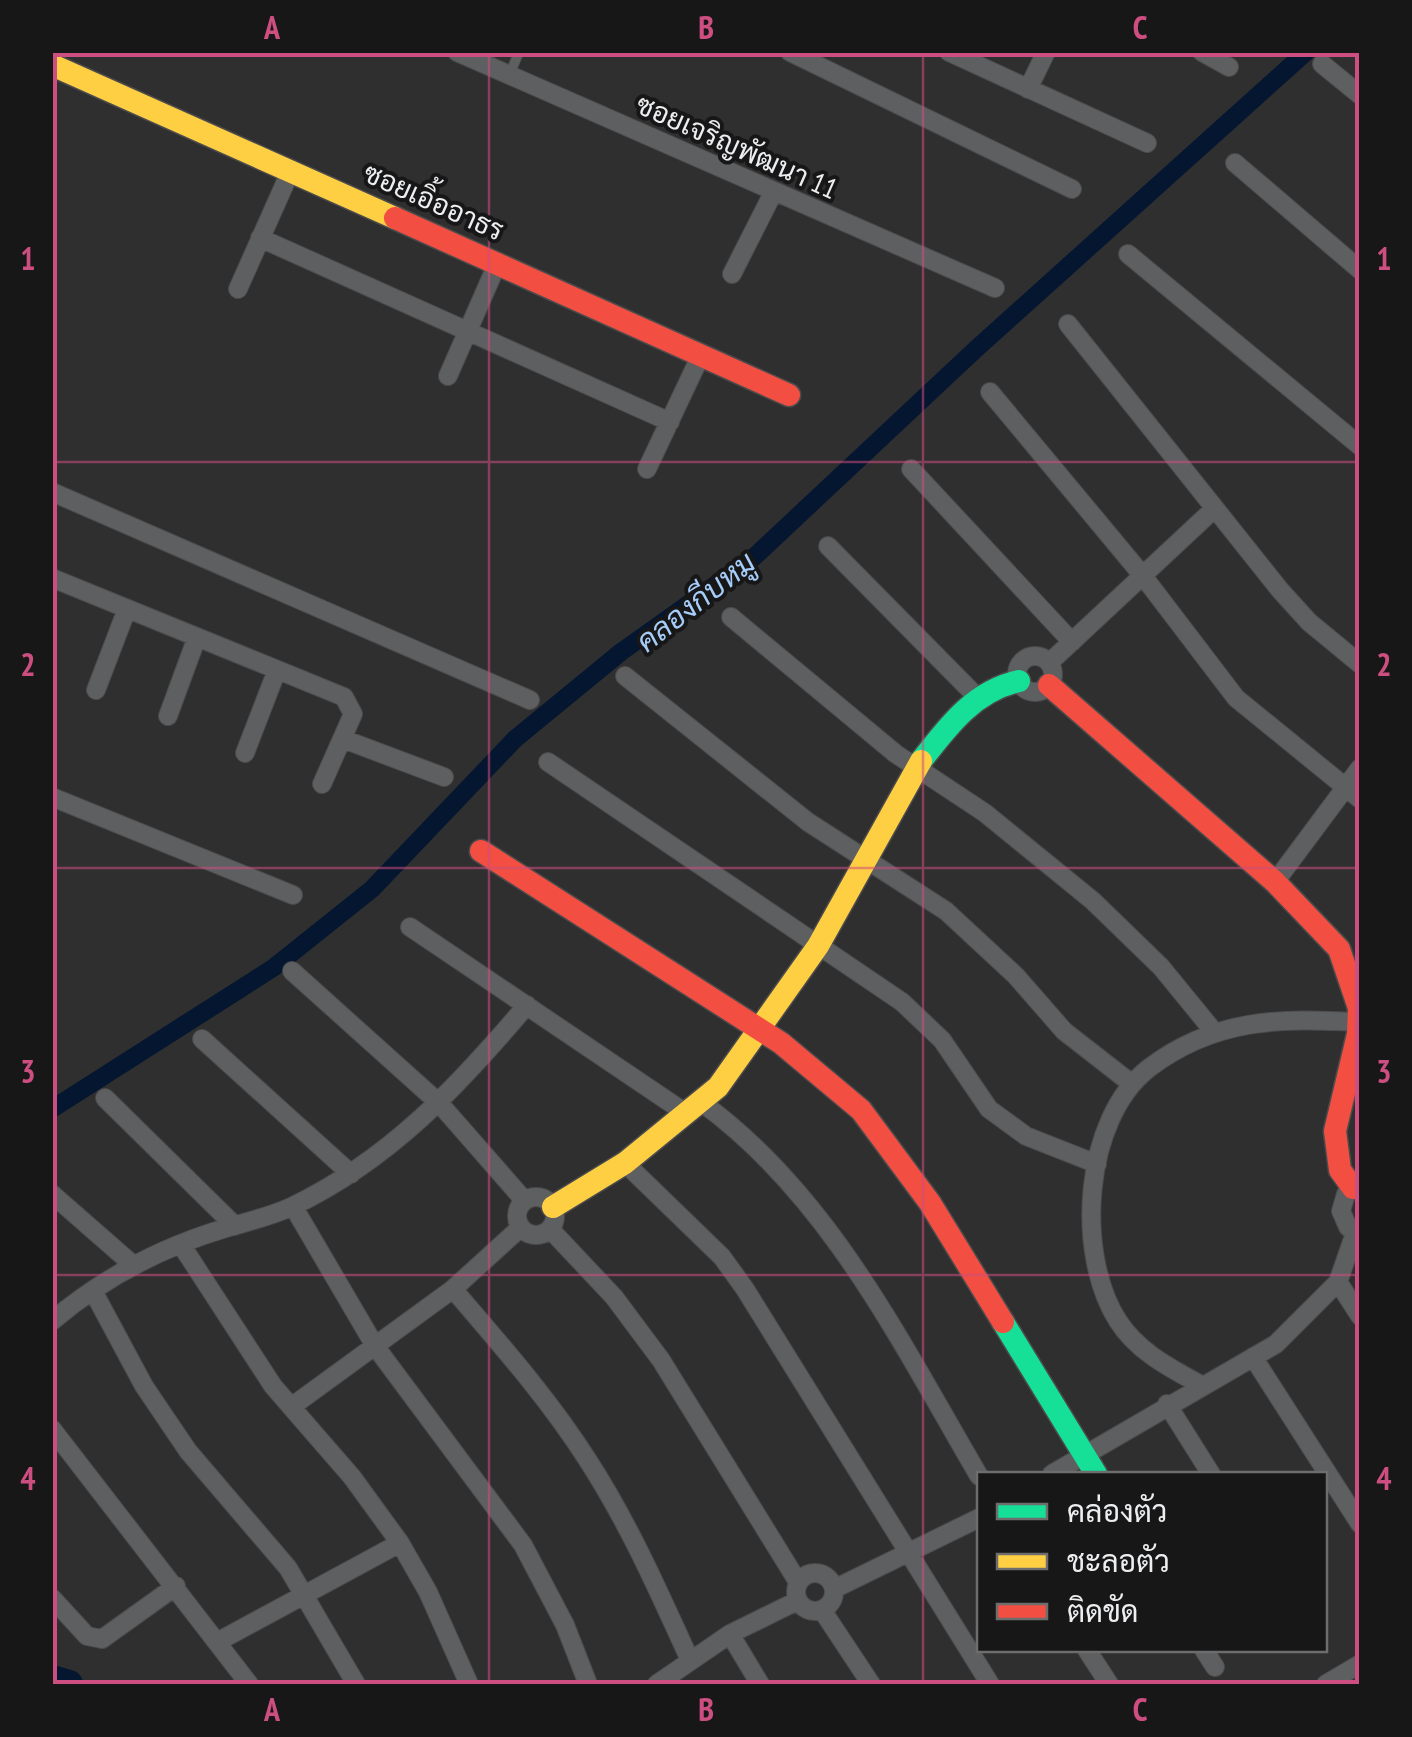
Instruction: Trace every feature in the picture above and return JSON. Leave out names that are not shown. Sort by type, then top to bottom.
[{"type":"street","name":"ซอยเจริญพัฒนา 11","points":[[457,52],[773,194],[995,288]]},
{"type":"street","points":[[790,52],[1072,189]]},
{"type":"street","points":[[949,52],[1148,143]]},
{"type":"street","points":[[1028,89],[1046,52]]},
{"type":"street","points":[[1202,52],[1229,67]]},
{"type":"street","points":[[1322,64],[1360,95]]},
{"type":"street","name":"ซอยเอิ้ออาธร","points":[[52,65],[790,396]]},
{"type":"street","points":[[1235,164],[1360,270]]},
{"type":"street","points":[[238,289],[290,170]]},
{"type":"street","points":[[732,274],[773,194]]},
{"type":"street","points":[[260,238],[670,422]]},
{"type":"street","points":[[1128,254],[1360,446]]},
{"type":"street","points":[[448,376],[498,262]]},
{"type":"street","points":[[1068,324],[1214,509],[1310,622],[1360,664]]},
{"type":"street","points":[[647,469],[701,355]]},
{"type":"street","points":[[990,392],[1143,576],[1236,698],[1353,793]]},
{"type":"street","points":[[911,470],[1072,642]]},
{"type":"street","points":[[52,492],[530,700]]},
{"type":"street","points":[[834,1589],[832,1601],[822,1610],[808,1610],[661,1360],[614,1296],[552,1218],[540,1197],[524,1200],[516,1213],[520,1228],[535,1236],[552,1218],[694,1108],[761,1031],[818,946],[916,768],[952,720],[996,686],[1019,681],[1036,692],[1072,642],[1214,509]]},
{"type":"street","points":[[828,546],[979,699]]},
{"type":"street","points":[[52,578],[344,698],[353,714],[322,784]]},
{"type":"street","points":[[96,690],[128,609]]},
{"type":"street","points":[[731,617],[916,768],[985,813],[1094,902],[1161,967],[1215,1032]]},
{"type":"street","points":[[168,716],[197,638]]},
{"type":"street","points":[[1019,681],[1019,666],[1029,657],[1276,882],[1340,949],[1352,981],[1358,1022],[1334,1132],[1340,1170],[1356,1187],[1341,1211],[1357,1233],[1338,1282],[1299,1325],[1253,1357],[1167,1404],[1090,1464],[1060,1472]]},
{"type":"street","points":[[245,753],[277,670]]},
{"type":"street","points":[[626,676],[808,822],[946,911],[1006,966],[1064,1031],[1132,1084]]},
{"type":"street","points":[[344,739],[444,778]]},
{"type":"street","points":[[548,762],[922,1018],[989,1109],[1007,1123],[1038,1142],[1097,1164]]},
{"type":"street","points":[[1276,882],[1353,793],[1360,768]]},
{"type":"street","points":[[52,797],[294,895]]},
{"type":"street","points":[[481,851],[761,1031],[828,1080],[886,1138],[1090,1464]]},
{"type":"street","points":[[410,927],[527,1005],[757,1146],[825,1225],[978,1472]]},
{"type":"street","points":[[292,971],[440,1104],[524,1200]]},
{"type":"street","points":[[52,1322],[132,1264],[293,1206],[350,1174],[394,1144],[440,1104],[527,1005]]},
{"type":"street","points":[[1201,1385],[1148,1355],[1117,1320],[1093,1253],[1090,1212],[1107,1129],[1132,1084],[1166,1058],[1215,1032],[1282,1018],[1358,1022]]},
{"type":"street","points":[[202,1038],[350,1174]]},
{"type":"street","points":[[105,1098],[235,1226]]},
{"type":"street","points":[[624,1163],[722,1257],[745,1289],[990,1684]]},
{"type":"street","points":[[52,1194],[132,1264]]},
{"type":"street","points":[[293,1206],[376,1346],[523,1545],[566,1625],[588,1684]]},
{"type":"street","points":[[290,1407],[453,1289],[520,1228]]},
{"type":"street","points":[[182,1246],[290,1407],[352,1478],[400,1543],[428,1592],[469,1684]]},
{"type":"street","points":[[1338,1282],[1360,1316]]},
{"type":"street","points":[[453,1289],[514,1360],[586,1457],[648,1567],[690,1658]]},
{"type":"street","points":[[93,1291],[144,1386],[188,1451],[252,1524],[304,1593],[356,1684]]},
{"type":"street","points":[[1253,1357],[1327,1472]]},
{"type":"street","points":[[1167,1404],[1210,1472]]},
{"type":"street","points":[[52,1429],[250,1684]]},
{"type":"street","points":[[1327,1472],[1360,1524]]},
{"type":"street","points":[[834,1589],[977,1519]]},
{"type":"street","points":[[219,1641],[400,1543]]},
{"type":"street","points":[[657,1684],[690,1658],[798,1591],[818,1573],[834,1589]]},
{"type":"street","points":[[52,1598],[86,1636],[102,1640],[176,1586]]},
{"type":"street","points":[[822,1610],[872,1684]]},
{"type":"street","points":[[730,1634],[760,1684]]},
{"type":"street","points":[[1088,1652],[1109,1684]]},
{"type":"street","points":[[1205,1652],[1214,1667]]},
{"type":"street","points":[[1326,1684],[1360,1664]]},
{"type":"lane","points":[[510,76],[518,52]]},
{"type":"waterway","name":"คลองกีบหมู","points":[[52,1109],[273,968],[372,889],[515,739],[621,652],[753,558],[976,349],[1306,52]]},
{"type":"waterway","points":[[52,1679],[69,1684]]},
{"type":"traffic: fast","points":[[921,761],[975,701],[1019,681]]},
{"type":"traffic: fast","points":[[1003,1322],[1095,1472]]},
{"type":"traffic: slow","points":[[52,65],[395,218]]},
{"type":"traffic: slow","points":[[553,1207],[625,1163],[718,1087],[818,946],[921,761]]},
{"type":"traffic: jam","points":[[395,218],[789,395]]},
{"type":"traffic: jam","points":[[1049,685],[1275,882],[1339,949],[1359,1008],[1358,1034],[1335,1131],[1340,1170],[1353,1188]]},
{"type":"traffic: jam","points":[[481,851],[781,1043],[861,1110],[930,1203],[1003,1322]]}]
